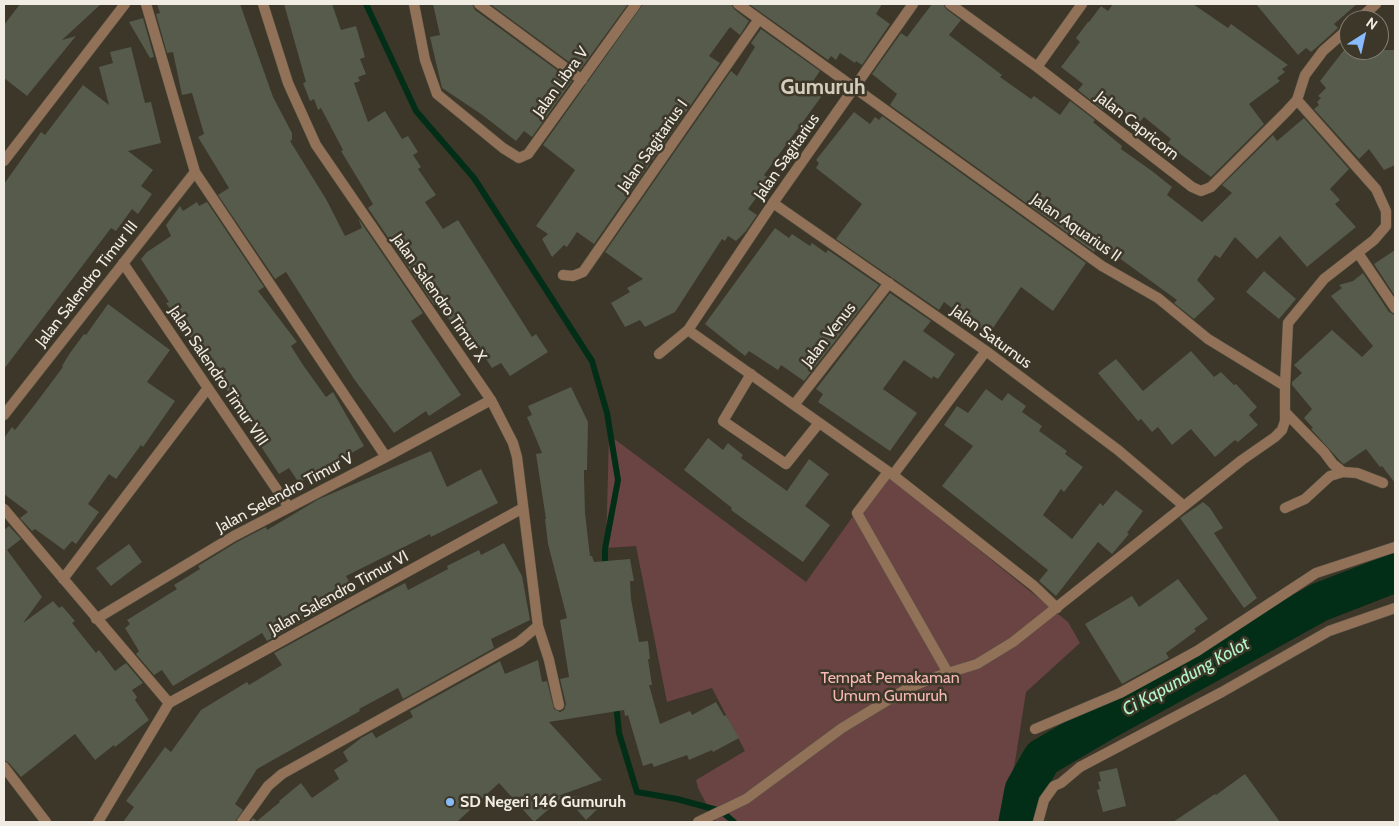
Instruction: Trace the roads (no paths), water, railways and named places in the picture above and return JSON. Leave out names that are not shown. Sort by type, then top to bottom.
[{"type":"street","points":[[4,161],[125,4]]},
{"type":"street","points":[[146,4],[195,172],[386,457]]},
{"type":"street","name":"Jalan Salendro Timur X","points":[[263,4],[288,83],[316,145],[491,400],[513,443],[517,457],[538,626],[549,660],[559,705]]},
{"type":"street","name":"Jalan Libra V","points":[[414,4],[425,60],[437,94],[503,148],[519,158],[528,154],[636,4]]},
{"type":"street","points":[[479,4],[582,80]]},
{"type":"street","name":"Jalan Aquarius II","points":[[738,4],[1102,266],[1158,298],[1208,339],[1285,386]]},
{"type":"street","name":"Jalan Sagitarius","points":[[659,354],[688,330],[773,203],[913,4]]},
{"type":"street","name":"Jalan Capricorn","points":[[950,4],[1037,67],[1192,187],[1201,190],[1211,187],[1297,100]]},
{"type":"street","points":[[1037,67],[1082,4]]},
{"type":"street","name":"Jalan Sagitarius I","points":[[562,276],[573,276],[583,272],[759,19]]},
{"type":"street","points":[[703,820],[746,799],[842,728],[908,688],[977,664],[1013,642],[1282,430],[1285,422],[1288,322],[1306,298],[1324,279],[1390,228],[1386,211],[1376,189],[1297,100],[1305,75],[1323,51],[1339,37]]},
{"type":"street","name":"Jalan Salendro Timur III","points":[[4,415],[195,172]]},
{"type":"street","name":"Jalan Saturnus","points":[[773,203],[986,351],[1118,450],[1184,506]]},
{"type":"street","points":[[1358,253],[1395,308]]},
{"type":"street","name":"Jalan Salendro Timur VIII","points":[[123,263],[288,506]]},
{"type":"street","name":"Jalan Venus","points":[[794,404],[889,283]]},
{"type":"street","points":[[688,330],[891,474],[1034,586],[1057,608]]},
{"type":"street","points":[[948,673],[857,513],[891,474],[986,351]]},
{"type":"street","points":[[751,374],[723,421],[786,464],[819,423]]},
{"type":"street","points":[[63,579],[208,388]]},
{"type":"street","name":"Jalan Selendro Timur V","points":[[96,619],[234,536],[288,506],[386,457],[491,400]]},
{"type":"street","points":[[1285,412],[1342,472]]},
{"type":"street","points":[[1286,508],[1305,499],[1330,476],[1342,472],[1357,473],[1384,483]]},
{"type":"street","name":"Jalan Salendro Timur VI","points":[[168,703],[523,508]]},
{"type":"street","points":[[4,509],[168,703],[98,822]]},
{"type":"street","points":[[1035,729],[1120,694],[1198,651],[1316,573],[1395,547]]},
{"type":"street","points":[[1038,822],[1044,800],[1054,786],[1061,783],[1080,767],[1222,692],[1329,630],[1395,608]]},
{"type":"street","points":[[242,822],[268,786],[282,774],[520,642],[538,626]]},
{"type":"street","points":[[4,767],[46,822]]},
{"type":"waterway","points":[[366,4],[416,111],[474,178],[592,361],[607,413],[618,480],[605,549],[605,568]]},
{"type":"waterway","name":"Ci Kapundung Kolot","points":[[1018,822],[1024,790],[1042,758],[1103,722],[1320,602],[1395,573]]},
{"type":"waterway","points":[[616,703],[619,733],[637,792],[677,799],[721,811],[734,822]]},
{"type":"place","name":"SD Negeri 146 Gumuruh","points":[[450,802]]},
{"type":"district","name":"Gumuruh","points":[[823,88]]},
{"type":"park label","name":"Tempat Pemakaman Umum Gumuruh","points":[[890,687]]}]
